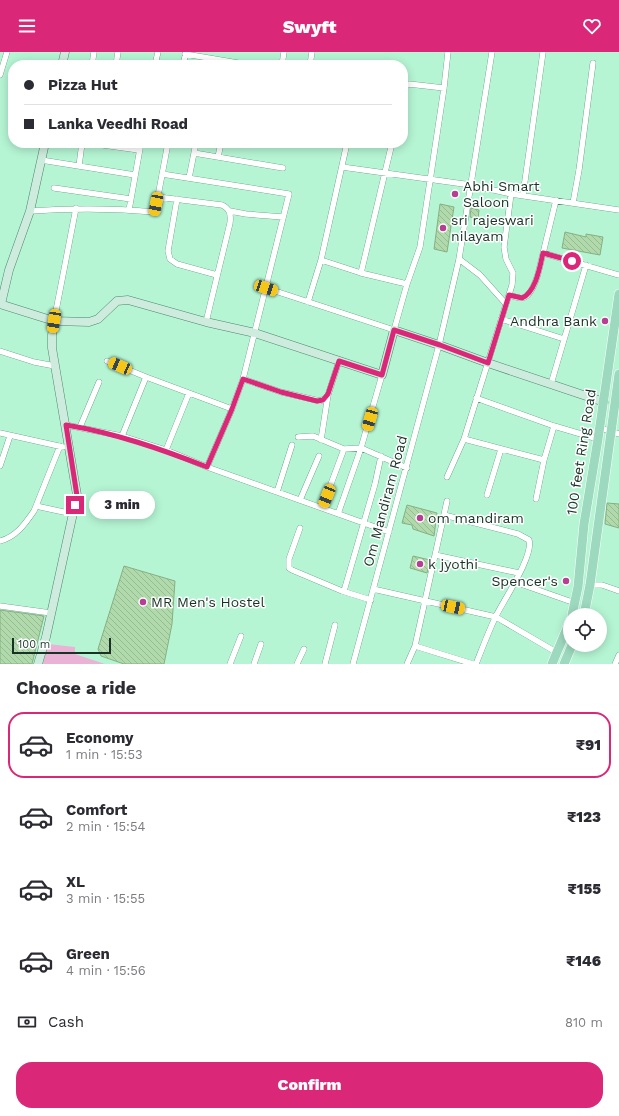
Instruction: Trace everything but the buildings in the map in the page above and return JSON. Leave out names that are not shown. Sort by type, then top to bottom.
[{"type":"main road","name":"100 feet Ring Road","points":[[574,608],[578,587],[584,524],[604,402],[619,294]]},
{"type":"main road","name":"100 feet Ring Road","points":[[585,608],[615,433],[619,374]]},
{"type":"main road","points":[[552,664],[563,636]]},
{"type":"main road","points":[[564,664],[569,652]]},
{"type":"street","points":[[0,75],[6,52]]},
{"type":"street","points":[[338,514],[362,448],[407,284],[420,247],[448,52]]},
{"type":"street","name":"Om Mandiram Road","points":[[353,664],[440,345],[459,259],[492,52]]},
{"type":"street","points":[[523,195],[543,52]]},
{"type":"street","points":[[186,53],[219,60]]},
{"type":"street","points":[[573,203],[579,170],[593,63]]},
{"type":"street","points":[[408,85],[444,88]]},
{"type":"street","points":[[44,148],[30,211],[9,270],[0,304],[54,321],[89,322],[98,319],[117,301],[128,300],[206,322],[255,333],[382,375]]},
{"type":"street","points":[[78,166],[81,148]]},
{"type":"street","points":[[124,148],[139,150],[129,210]]},
{"type":"street","points":[[30,211],[76,208],[155,212],[167,148]]},
{"type":"street","points":[[189,178],[195,148]]},
{"type":"street","points":[[218,157],[220,148]]},
{"type":"street","points":[[308,302],[321,260],[347,148]]},
{"type":"street","points":[[361,273],[391,148]]},
{"type":"street","points":[[194,153],[283,168]]},
{"type":"street","points":[[41,160],[135,175]]},
{"type":"street","points":[[342,167],[471,185],[511,194],[619,210]]},
{"type":"street","points":[[162,174],[289,194],[243,379],[207,467]]},
{"type":"street","points":[[54,188],[131,199]]},
{"type":"street","points":[[447,477],[464,439],[512,285],[513,273],[506,259],[504,247],[511,194]]},
{"type":"street","points":[[158,197],[222,206],[228,208],[230,211],[246,214],[284,217]]},
{"type":"street","points":[[178,199],[168,251],[170,259],[177,264],[217,275]]},
{"type":"street","points":[[509,295],[522,298],[528,294],[538,274],[556,200]]},
{"type":"street","points":[[38,664],[77,496],[52,348],[54,321],[76,208]]},
{"type":"street","points":[[206,322],[230,223],[230,211]]},
{"type":"street","points":[[543,253],[619,275]]},
{"type":"street","points":[[459,259],[480,275],[506,304]]},
{"type":"street","points":[[321,260],[361,273],[407,284]]},
{"type":"street","points":[[551,384],[586,265]]},
{"type":"street","points":[[266,288],[440,345],[488,363],[604,402]]},
{"type":"street","points":[[501,319],[564,339]]},
{"type":"street","points":[[0,351],[34,362],[55,366]]},
{"type":"street","points":[[107,361],[232,409]]},
{"type":"street","points":[[321,440],[328,394],[339,361]]},
{"type":"street","points":[[122,436],[146,377]]},
{"type":"street","points":[[243,379],[281,392],[317,401],[323,400],[328,394]]},
{"type":"street","points":[[80,427],[99,382]]},
{"type":"street","points":[[166,450],[188,393]]},
{"type":"street","points":[[476,398],[554,426],[598,439]]},
{"type":"street","points":[[66,425],[122,436],[166,450],[207,467],[389,532]]},
{"type":"street","points":[[536,499],[544,460],[554,426]]},
{"type":"street","points":[[600,428],[615,433]]},
{"type":"street","points":[[0,433],[69,448]]},
{"type":"street","points":[[0,466],[10,436]]},
{"type":"street","points":[[298,437],[313,436],[344,449],[362,448],[407,468]]},
{"type":"street","points":[[464,439],[544,460]]},
{"type":"street","points":[[276,492],[292,445]]},
{"type":"street","points":[[0,541],[7,539],[18,531],[28,520],[36,506],[60,446]]},
{"type":"street","points":[[322,508],[344,449]]},
{"type":"street","points":[[487,495],[501,449]]},
{"type":"street","points":[[300,500],[319,456]]},
{"type":"street","points":[[344,592],[375,484],[381,456]]},
{"type":"street","points":[[407,664],[415,646],[447,501]]},
{"type":"street","points":[[36,506],[73,514]]},
{"type":"street","points":[[415,646],[460,662],[475,664],[496,617],[515,582],[530,549],[529,540],[525,536],[444,516]]},
{"type":"street","points":[[300,528],[289,559],[289,568],[344,592],[371,600]]},
{"type":"street","points":[[435,555],[519,573]]},
{"type":"street","points":[[515,582],[575,603]]},
{"type":"street","points":[[590,585],[602,584],[619,591]]},
{"type":"street","points":[[373,589],[496,617],[556,652]]},
{"type":"street","points":[[0,606],[51,613]]},
{"type":"street","points":[[325,664],[335,625]]},
{"type":"street","points":[[230,664],[241,636]]},
{"type":"street","points":[[254,664],[261,644]]},
{"type":"street","points":[[297,664],[304,649]]},
{"type":"street","points":[[615,664],[619,655]]},
{"type":"shaded area","points":[[48,644],[75,647],[75,654],[105,664],[43,664]]},
{"type":"place","name":"Abhi Smart Saloon","points":[[455,194]]},
{"type":"place","name":"sri rajeswari nilayam","points":[[443,228]]},
{"type":"place","name":"Andhra Bank","points":[[605,321]]},
{"type":"place","name":"om mandiram","points":[[420,518]]},
{"type":"place","name":"k jyothi","points":[[420,564]]},
{"type":"place","name":"Spencer's","points":[[566,581]]},
{"type":"place","name":"MR Men's Hostel","points":[[143,602]]},
{"type":"route","points":[[75,505],[77,496],[66,425],[122,436],[166,450],[207,467],[243,379],[281,392],[320,401],[326,398],[328,394],[339,361],[382,375],[394,330],[488,363],[509,295],[522,298],[528,294],[538,274],[543,253],[572,261]]}]
